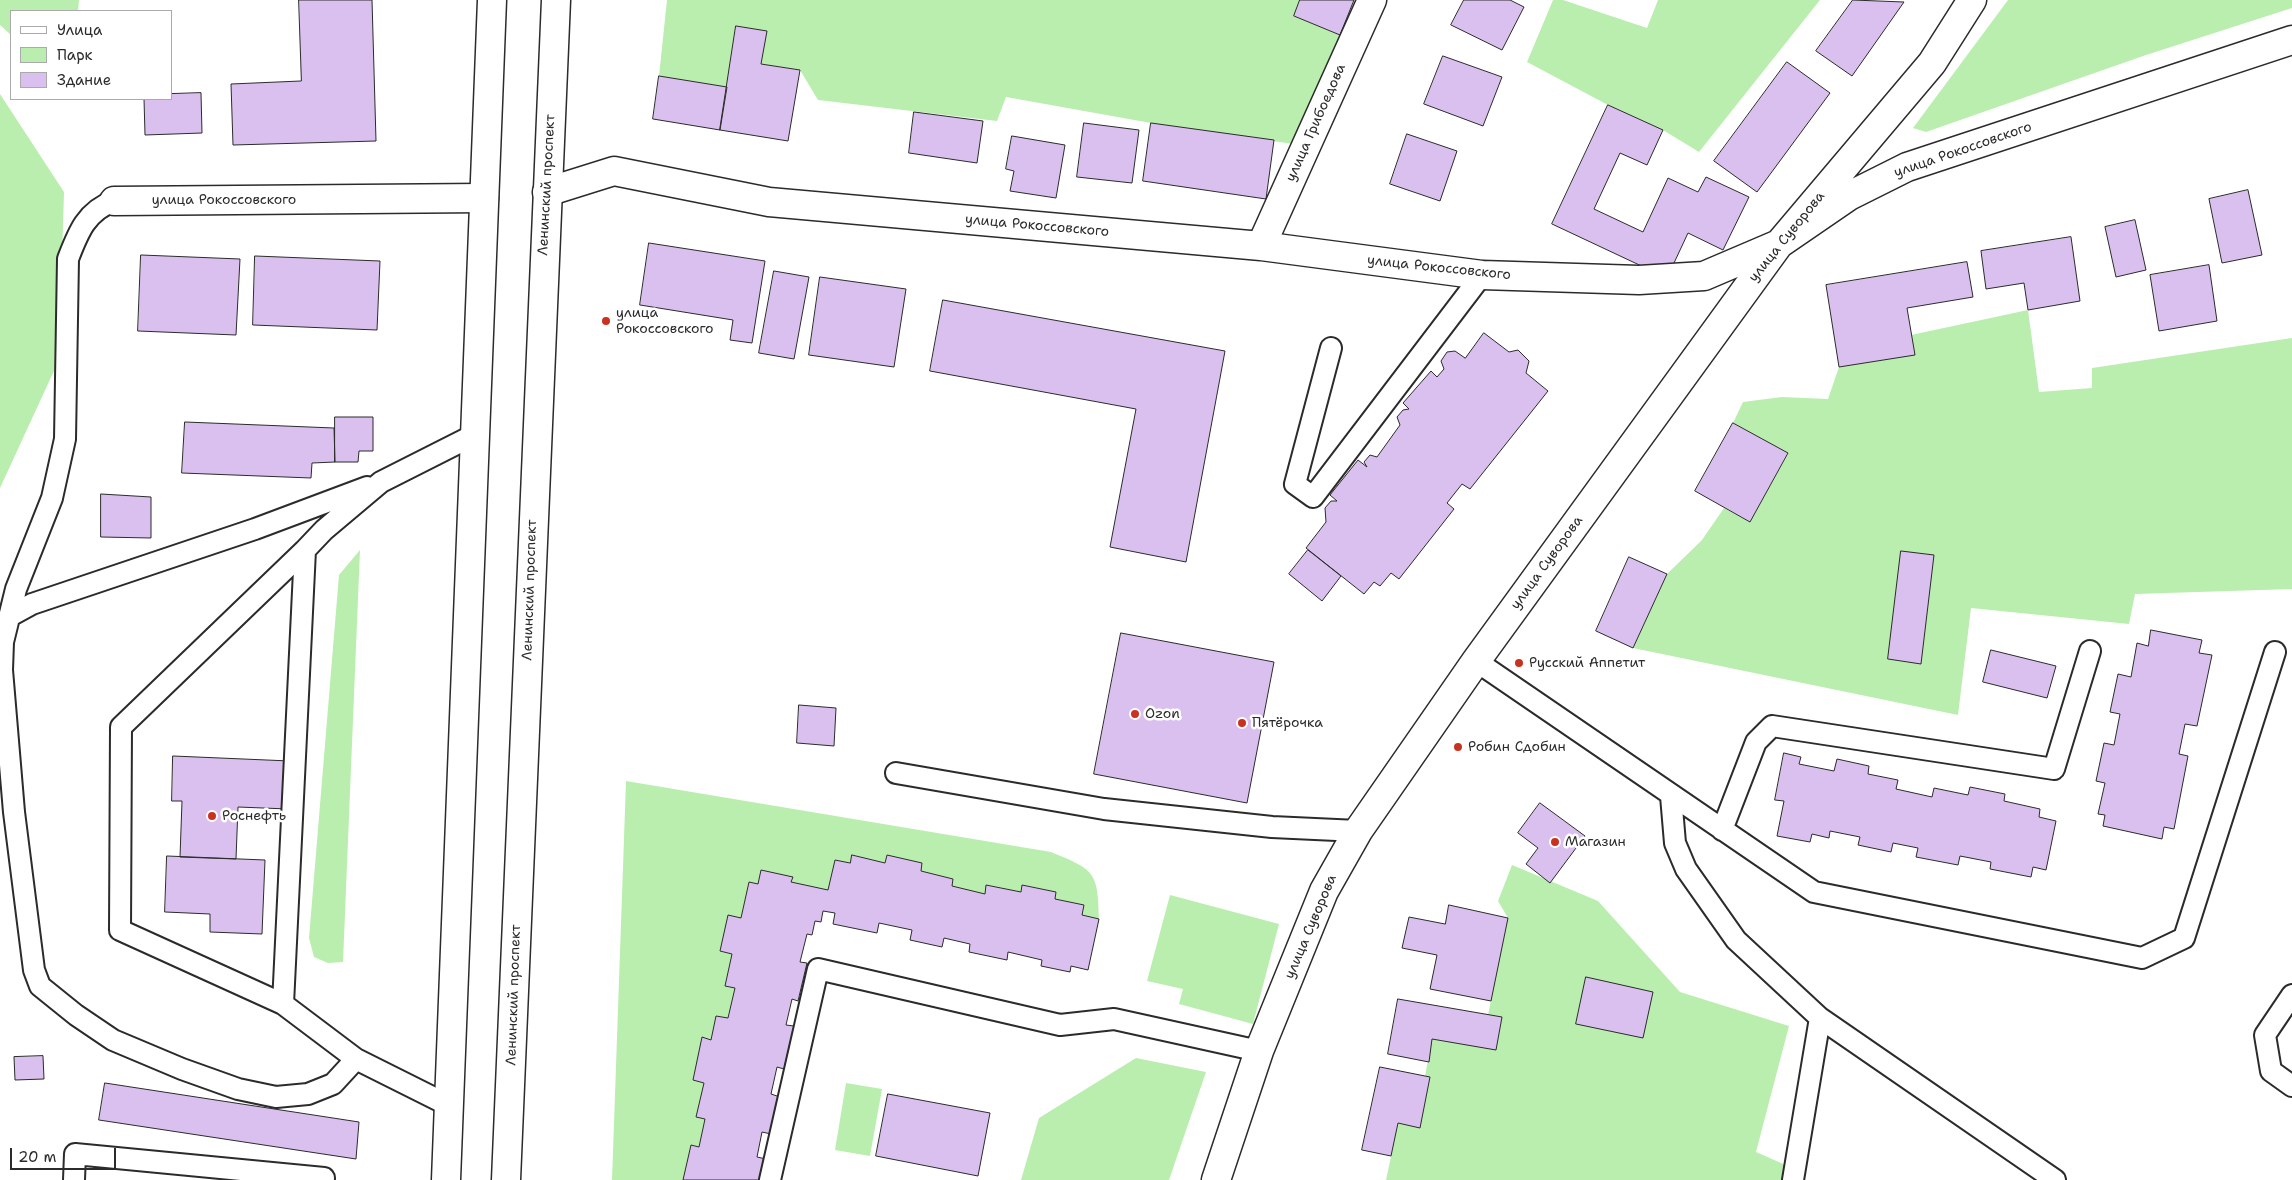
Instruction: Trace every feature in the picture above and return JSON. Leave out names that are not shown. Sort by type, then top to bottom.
[{"type":"street","points":[[479,0],[490,46]]},
{"type":"street","points":[[446,1180],[492,0]]},
{"type":"street","name":"Ленинский проспект","points":[[506,1180],[556,0]]},
{"type":"street","name":"улица Грибоедова","points":[[1261,246],[1372,0]]},
{"type":"street","name":"улица Суворова","points":[[1216,1180],[1260,1050],[1324,891],[1358,831],[1476,661],[1779,244],[1932,63],[1972,0]]},
{"type":"street","name":"улица Рокоссовского","points":[[547,192],[614,171],[769,202],[1261,246],[1482,275],[1639,280],[1704,276],[1779,244],[1849,196],[1907,168],[2292,40]]},
{"type":"street","name":"улица Рокоссовского","points":[[114,201],[484,198]]},
{"type":"lane","points":[[114,201],[101,206],[90,214],[78,233],[68,259],[65,439],[52,498],[16,589],[3,642],[2,680],[14,812],[34,970],[40,986],[76,1015],[114,1040],[182,1069],[238,1089],[276,1096],[308,1094],[333,1084],[356,1059]]},
{"type":"lane","points":[[1331,348],[1295,484],[1313,497],[1482,275]]},
{"type":"lane","points":[[10,616],[32,604],[255,529],[381,482],[476,434]]},
{"type":"lane","points":[[381,482],[324,530],[121,728],[120,930],[283,1004],[356,1059],[450,1106]]},
{"type":"lane","points":[[283,1004],[305,550]]},
{"type":"lane","points":[[1722,830],[1756,742],[1772,726],[2054,769],[2090,651]]},
{"type":"lane","points":[[1476,661],[1670,796],[1814,892],[2142,958],[2184,938],[2276,652]]},
{"type":"lane","points":[[896,773],[1104,809],[1272,826],[1358,831]]},
{"type":"lane","points":[[1670,796],[1675,843],[1686,869],[1736,940],[1820,1018],[2055,1180]]},
{"type":"lane","points":[[770,1180],[818,969],[1060,1025],[1114,1019],[1260,1050]]},
{"type":"lane","points":[[2292,995],[2265,1035],[2271,1071],[2292,1086]]},
{"type":"lane","points":[[1794,1180],[1820,1018]]},
{"type":"lane","points":[[74,1180],[75,1154],[324,1178],[323,1180]]},
{"type":"green space","points":[[0,0],[79,0],[78,10],[10,10],[10,34],[0,25]]},
{"type":"green space","points":[[667,0],[1300,0],[1294,16],[1340,35],[1293,144],[1151,123],[1006,97],[997,121],[818,100],[800,70],[761,64],[766,31],[736,26],[727,87],[659,76]]},
{"type":"green space","points":[[1553,0],[1563,0],[1647,28],[1658,0],[1820,0],[1699,152],[1663,130],[1608,105],[1527,62]]},
{"type":"green space","points":[[2008,0],[2292,0],[2292,8],[2146,55],[1926,132],[1913,128]]},
{"type":"green space","points":[[0,94],[64,192],[59,360],[0,488]]},
{"type":"green space","points":[[2028,310],[2039,392],[2092,388],[2092,368],[2292,338],[2292,589],[2135,594],[2129,624],[1971,608],[1958,715],[1633,648],[1667,574],[1702,540],[1724,508],[1750,522],[1788,454],[1733,423],[1743,402],[1782,397],[1828,399],[1839,367],[1911,335]]},
{"type":"green space","points":[[360,550],[343,962],[328,963],[314,957],[309,938],[339,575]]},
{"type":"green space","points":[[626,781],[1051,852],[1077,863],[1091,875],[1097,891],[1099,919],[1082,915],[1084,905],[1055,899],[1056,892],[1023,885],[1021,892],[987,885],[985,894],[952,886],[953,879],[921,871],[922,863],[887,855],[885,863],[853,855],[850,863],[835,860],[828,890],[791,882],[792,878],[761,870],[758,884],[749,882],[741,918],[728,916],[720,951],[732,954],[725,986],[735,988],[728,1018],[717,1016],[711,1040],[703,1037],[693,1080],[704,1083],[696,1117],[705,1119],[699,1147],[683,1180],[612,1180]]},
{"type":"green space","points":[[1512,865],[1598,901],[1680,992],[1789,1026],[1756,1152],[1790,1167],[1787,1180],[1386,1180],[1398,1123],[1420,1127],[1430,1078],[1425,1076],[1432,1039],[1496,1049],[1502,1018],[1488,1015],[1508,918],[1498,901]]},
{"type":"green space","points":[[1170,895],[1279,924],[1253,1024],[1179,1004],[1183,989],[1147,981]]},
{"type":"green space","points":[[1136,1058],[1206,1072],[1169,1180],[1021,1180],[1039,1118]]},
{"type":"green space","points":[[846,1083],[882,1089],[870,1156],[835,1150]]},
{"type":"building","points":[[299,0],[372,0],[376,141],[233,145],[231,84],[301,81]]},
{"type":"building","points":[[1300,0],[1354,0],[1340,35],[1294,16]]},
{"type":"building","points":[[1464,0],[1510,0],[1524,7],[1502,50],[1451,25]]},
{"type":"building","points":[[1853,0],[1904,2],[1852,76],[1816,51]]},
{"type":"building","points":[[736,26],[767,31],[761,64],[800,70],[788,141],[720,130]]},
{"type":"building","points":[[1443,56],[1502,77],[1483,126],[1424,104]]},
{"type":"building","points":[[1787,62],[1830,93],[1757,192],[1714,161]]},
{"type":"building","points":[[659,76],[727,87],[720,130],[653,119]]},
{"type":"building","points":[[201,93],[202,133],[145,135],[144,100],[172,100],[172,94]]},
{"type":"building","points":[[1608,105],[1663,130],[1647,165],[1620,153],[1594,209],[1643,232],[1668,178],[1698,192],[1706,177],[1749,197],[1723,250],[1688,233],[1667,278],[1552,224]]},
{"type":"building","points":[[914,112],[983,121],[977,163],[909,153]]},
{"type":"building","points":[[1084,123],[1139,130],[1132,183],[1077,177]]},
{"type":"building","points":[[1151,123],[1274,140],[1266,199],[1143,181]]},
{"type":"building","points":[[1407,134],[1457,151],[1440,201],[1390,184]]},
{"type":"building","points":[[1012,136],[1065,145],[1056,198],[1010,191],[1014,171],[1006,169]]},
{"type":"building","points":[[2248,190],[2262,255],[2222,263],[2209,199]]},
{"type":"building","points":[[2135,220],[2146,270],[2116,277],[2105,227]]},
{"type":"building","points":[[2071,237],[2080,301],[2028,310],[2024,283],[1986,289],[1981,251]]},
{"type":"building","points":[[649,243],[765,261],[752,343],[730,340],[733,320],[640,305]]},
{"type":"building","points":[[141,255],[240,259],[236,335],[138,331]]},
{"type":"building","points":[[255,256],[380,261],[377,330],[253,325]]},
{"type":"building","points":[[1967,262],[1973,297],[1907,308],[1915,355],[1839,367],[1826,285]]},
{"type":"building","points":[[2209,265],[2217,321],[2159,331],[2150,275]]},
{"type":"building","points":[[774,271],[809,277],[794,359],[759,353]]},
{"type":"building","points":[[820,277],[906,289],[894,367],[809,355]]},
{"type":"building","points":[[943,300],[1225,351],[1186,562],[1110,547],[1136,409],[930,371]]},
{"type":"building","points":[[1484,333],[1509,352],[1518,350],[1529,361],[1526,373],[1548,391],[1470,489],[1462,484],[1447,503],[1454,509],[1399,579],[1391,573],[1380,586],[1374,582],[1364,594],[1306,548],[1326,522],[1325,508],[1331,501],[1337,501],[1330,495],[1358,460],[1367,467],[1364,462],[1370,455],[1377,457],[1400,425],[1397,417],[1403,410],[1409,409],[1403,403],[1431,371],[1437,377],[1444,369],[1441,361],[1447,352],[1455,351],[1465,358]]},
{"type":"building","points":[[335,417],[373,417],[373,451],[359,451],[358,462],[335,462]]},
{"type":"building","points":[[185,422],[334,428],[335,462],[312,463],[311,478],[182,473]]},
{"type":"building","points":[[1733,423],[1788,453],[1750,522],[1695,491]]},
{"type":"building","points":[[101,494],[151,497],[151,538],[101,537]]},
{"type":"building","points":[[1308,550],[1341,576],[1322,601],[1289,574]]},
{"type":"building","points":[[1901,551],[1934,555],[1921,664],[1888,659]]},
{"type":"building","points":[[1629,557],[1667,574],[1633,648],[1596,631]]},
{"type":"building","points":[[2151,630],[2202,640],[2199,653],[2212,655],[2197,726],[2185,724],[2179,754],[2188,756],[2174,829],[2164,827],[2162,839],[2103,826],[2105,815],[2098,814],[2105,783],[2096,781],[2104,743],[2114,745],[2120,714],[2110,712],[2118,674],[2131,677],[2137,643],[2148,646]]},
{"type":"building","points":[[1121,633],[1274,662],[1247,803],[1094,774]]},
{"type":"building","points":[[1991,650],[2056,666],[2047,698],[1983,682]]},
{"type":"building","points":[[799,705],[836,708],[834,746],[797,743]]},
{"type":"building","points":[[1784,753],[1801,757],[1799,764],[1834,771],[1837,759],[1869,766],[1868,774],[1898,780],[1896,789],[1932,797],[1934,788],[1968,795],[1970,787],[2005,794],[2004,801],[2040,809],[2039,817],[2056,821],[2046,870],[2033,867],[2031,877],[1990,869],[1991,862],[1960,856],[1958,865],[1916,857],[1918,848],[1893,843],[1891,852],[1858,845],[1860,837],[1830,831],[1829,838],[1812,834],[1810,842],[1777,836],[1784,801],[1775,800]]},
{"type":"building","points":[[173,756],[290,761],[288,809],[238,807],[236,859],[180,857],[182,801],[172,801]]},
{"type":"building","name":"Магазин","points":[[1540,803],[1585,836],[1550,883],[1526,864],[1538,848],[1518,833]]},
{"type":"building","points":[[852,855],[885,863],[887,855],[922,863],[921,871],[953,879],[952,886],[985,894],[986,885],[1021,892],[1022,885],[1056,892],[1055,899],[1084,905],[1082,915],[1099,919],[1088,970],[1071,966],[1070,972],[1041,966],[1042,960],[1008,952],[1007,960],[969,952],[970,944],[944,938],[942,947],[910,940],[912,930],[879,923],[877,933],[833,924],[835,913],[823,911],[821,922],[815,921],[812,935],[807,934],[800,962],[807,963],[798,1001],[792,999],[786,1025],[794,1026],[784,1069],[777,1067],[771,1094],[780,1097],[771,1134],[762,1132],[757,1157],[766,1159],[761,1180],[683,1180],[691,1145],[699,1147],[705,1119],[696,1117],[704,1083],[693,1080],[702,1037],[711,1040],[716,1016],[728,1018],[735,988],[725,986],[732,954],[720,951],[728,915],[741,918],[749,882],[758,884],[761,870],[793,877],[791,882],[828,890],[835,860],[850,863]]},
{"type":"building","points":[[167,856],[265,860],[262,934],[210,932],[210,914],[165,912]]},
{"type":"building","points":[[1449,905],[1508,918],[1491,1001],[1430,989],[1437,955],[1402,948],[1409,917],[1445,924]]},
{"type":"building","points":[[1586,977],[1653,992],[1643,1038],[1576,1024]]},
{"type":"building","points":[[1398,999],[1502,1017],[1496,1050],[1432,1039],[1429,1062],[1388,1054]]},
{"type":"building","points":[[43,1056],[44,1079],[15,1080],[14,1057]]},
{"type":"building","points":[[1380,1067],[1430,1077],[1420,1128],[1398,1123],[1391,1156],[1362,1150]]},
{"type":"building","points":[[105,1083],[359,1122],[356,1159],[99,1120]]},
{"type":"building","points":[[888,1094],[990,1113],[978,1176],[876,1156]]},
{"type":"place","name":"улица Рокоссовского","points":[[606,321]]},
{"type":"place","name":"Русский Аппетит","points":[[1519,663]]},
{"type":"place","name":"Ozon","points":[[1135,714]]},
{"type":"place","name":"Пятёрочка","points":[[1242,723]]},
{"type":"place","name":"Робин Сдобин","points":[[1458,747]]},
{"type":"place","name":"Роснефть","points":[[212,816]]},
{"type":"place","name":"Магазин","points":[[1555,842]]}]
